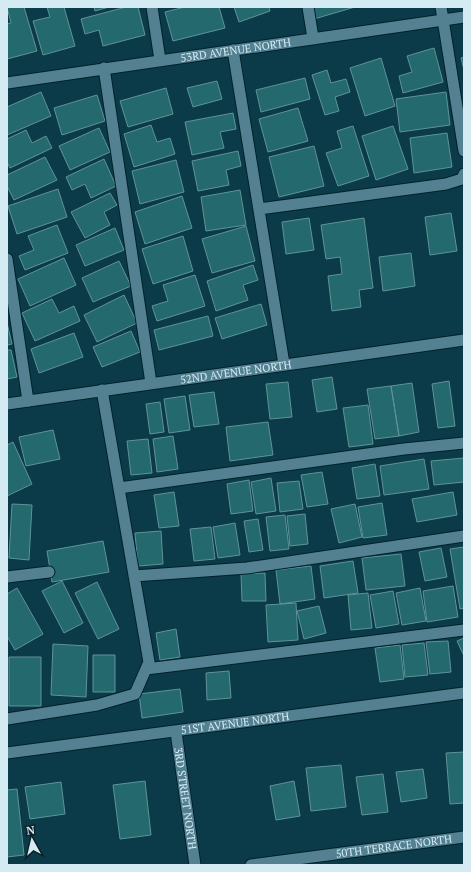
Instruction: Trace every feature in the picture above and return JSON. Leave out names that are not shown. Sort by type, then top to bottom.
[{"type":"street","points":[[152,7],[160,60]]},
{"type":"street","points":[[308,7],[313,38]]},
{"type":"street","points":[[441,7],[464,151]]},
{"type":"street","name":"53RD AVENUE NORTH","points":[[7,83],[464,17]]},
{"type":"street","points":[[232,50],[284,364]]},
{"type":"street","points":[[104,68],[151,383]]},
{"type":"street","points":[[258,209],[446,184],[462,179],[464,174]]},
{"type":"street","points":[[7,259],[28,401]]},
{"type":"street","name":"52ND AVENUE NORTH","points":[[7,404],[464,340]]},
{"type":"street","points":[[7,719],[97,705],[135,694],[149,662],[102,390]]},
{"type":"street","points":[[119,488],[404,449],[464,443]]},
{"type":"street","points":[[134,576],[248,568],[464,536]]},
{"type":"street","points":[[7,577],[49,572]]},
{"type":"street","points":[[146,669],[464,630]]},
{"type":"street","name":"51ST AVENUE NORTH","points":[[7,754],[464,693]]},
{"type":"street","name":"3RD STREET NORTH","points":[[176,732],[195,865]]},
{"type":"street","name":"50TH TERRACE NORTH","points":[[252,865],[464,837]]},
{"type":"building","points":[[7,7],[24,7],[37,51],[7,59],[7,24],[11,23]]},
{"type":"building","points":[[47,7],[64,7],[75,46],[43,55],[33,21],[50,17]]},
{"type":"building","points":[[94,7],[109,7],[95,11]]},
{"type":"building","points":[[126,7],[138,7],[145,35],[103,46],[99,30],[85,34],[81,19]]},
{"type":"building","points":[[185,7],[219,7],[225,28],[173,41],[165,12]]},
{"type":"building","points":[[234,7],[269,7],[270,11],[239,22]]},
{"type":"building","points":[[311,7],[355,7],[314,19]]},
{"type":"building","points":[[434,48],[443,82],[403,93],[399,76],[412,72],[407,56]]},
{"type":"building","points":[[464,57],[464,70],[461,58]]},
{"type":"building","points":[[381,58],[395,106],[365,116],[350,68]]},
{"type":"building","points":[[327,70],[331,83],[346,79],[350,92],[335,97],[339,111],[325,115],[312,75]]},
{"type":"building","points":[[305,78],[310,99],[261,112],[256,90]]},
{"type":"building","points":[[217,81],[222,99],[193,107],[187,88]]},
{"type":"building","points":[[166,88],[173,114],[128,127],[120,101]]},
{"type":"building","points":[[41,92],[51,116],[7,135],[7,107]]},
{"type":"building","points":[[446,92],[450,125],[400,132],[396,99]]},
{"type":"building","points":[[97,95],[105,121],[62,135],[54,108]]},
{"type":"building","points":[[298,108],[308,141],[268,152],[259,119]]},
{"type":"building","points":[[233,113],[236,129],[220,132],[224,148],[192,155],[185,122]]},
{"type":"building","points":[[151,125],[157,142],[170,138],[175,154],[134,167],[124,134]]},
{"type":"building","points":[[353,126],[369,176],[338,186],[326,153],[342,148],[337,131]]},
{"type":"building","points":[[393,126],[408,169],[376,180],[362,136]]},
{"type":"building","points":[[99,128],[110,152],[70,170],[59,146]]},
{"type":"building","points":[[26,130],[32,143],[46,136],[52,148],[10,168],[7,162],[7,139]]},
{"type":"building","points":[[447,133],[452,167],[414,173],[410,138]]},
{"type":"building","points":[[314,146],[324,186],[279,197],[269,157]]},
{"type":"building","points":[[238,151],[241,166],[226,170],[229,185],[198,191],[192,161]]},
{"type":"building","points":[[45,157],[57,180],[14,200],[7,186],[7,175]]},
{"type":"building","points":[[104,159],[116,186],[91,198],[85,184],[72,190],[66,177]]},
{"type":"building","points":[[176,160],[184,192],[140,204],[132,171]]},
{"type":"building","points":[[58,189],[67,217],[17,234],[8,206]]},
{"type":"building","points":[[240,190],[246,225],[206,231],[201,197]]},
{"type":"building","points":[[110,193],[117,205],[104,212],[110,225],[85,238],[71,212]]},
{"type":"building","points":[[182,196],[192,228],[145,244],[135,212]]},
{"type":"building","points":[[451,213],[457,251],[430,255],[425,217]]},
{"type":"building","points":[[309,218],[314,250],[286,254],[282,222]]},
{"type":"building","points":[[364,218],[373,288],[359,290],[361,307],[332,311],[328,276],[342,274],[340,257],[326,259],[321,225]]},
{"type":"building","points":[[57,225],[68,253],[25,270],[19,256],[34,250],[28,236]]},
{"type":"building","points":[[246,226],[255,261],[212,273],[202,239]]},
{"type":"building","points":[[115,228],[124,250],[85,266],[76,245]]},
{"type":"building","points":[[183,236],[193,271],[153,284],[142,249]]},
{"type":"building","points":[[411,253],[415,286],[383,291],[379,257]]},
{"type":"building","points":[[64,258],[76,285],[30,306],[18,279]]},
{"type":"building","points":[[119,261],[131,286],[93,302],[82,278]]},
{"type":"building","points":[[253,265],[258,280],[243,285],[248,300],[216,311],[207,281]]},
{"type":"building","points":[[195,275],[205,306],[157,321],[152,306],[168,301],[163,285]]},
{"type":"building","points":[[124,295],[137,323],[97,342],[84,315]]},
{"type":"building","points":[[52,299],[59,313],[74,306],[80,321],[35,341],[22,313]]},
{"type":"building","points":[[261,304],[267,325],[222,339],[215,318]]},
{"type":"building","points":[[208,316],[213,336],[159,350],[154,330]]},
{"type":"building","points":[[7,323],[12,344],[7,345]]},
{"type":"building","points":[[131,331],[140,352],[102,367],[93,347]]},
{"type":"building","points":[[74,333],[83,357],[39,373],[31,349]]},
{"type":"building","points":[[7,350],[11,350],[17,377],[7,379]]},
{"type":"building","points":[[332,377],[337,409],[317,412],[312,380]]},
{"type":"building","points":[[449,381],[455,426],[438,428],[432,384]]},
{"type":"building","points":[[288,382],[292,417],[270,419],[266,384]]},
{"type":"building","points":[[412,383],[419,432],[399,436],[391,386]]},
{"type":"building","points":[[391,386],[399,436],[375,439],[367,389]]},
{"type":"building","points":[[214,392],[219,424],[194,427],[189,395]]},
{"type":"building","points":[[185,396],[190,430],[169,433],[164,399]]},
{"type":"building","points":[[160,402],[164,432],[150,434],[146,404]]},
{"type":"building","points":[[368,405],[373,444],[349,447],[343,408]]},
{"type":"building","points":[[268,422],[273,455],[230,461],[226,427]]},
{"type":"building","points":[[53,430],[60,459],[26,466],[19,437]]},
{"type":"building","points":[[173,436],[178,469],[157,472],[153,439]]},
{"type":"building","points":[[148,439],[152,473],[131,475],[127,441]]},
{"type":"building","points":[[13,442],[32,484],[7,496],[7,445]]},
{"type":"building","points":[[464,458],[464,482],[434,485],[431,461]]},
{"type":"building","points":[[424,459],[429,489],[384,495],[380,466]]},
{"type":"building","points":[[375,464],[380,496],[357,499],[352,468]]},
{"type":"building","points":[[322,472],[328,504],[307,507],[301,475]]},
{"type":"building","points":[[271,478],[276,511],[256,514],[251,482]]},
{"type":"building","points":[[249,480],[253,511],[231,514],[227,484]]},
{"type":"building","points":[[299,481],[303,509],[280,512],[277,483]]},
{"type":"building","points":[[174,492],[179,526],[159,528],[154,495]]},
{"type":"building","points":[[453,492],[457,515],[417,522],[412,499]]},
{"type":"building","points":[[382,503],[387,535],[363,538],[358,507]]},
{"type":"building","points":[[12,504],[32,505],[29,560],[9,558]]},
{"type":"building","points":[[355,504],[362,537],[339,543],[331,509]]},
{"type":"building","points":[[305,514],[308,544],[290,546],[287,516]]},
{"type":"building","points":[[285,515],[289,549],[270,551],[266,517]]},
{"type":"building","points":[[258,519],[263,550],[249,552],[244,521]]},
{"type":"building","points":[[235,523],[240,555],[218,558],[213,527]]},
{"type":"building","points":[[211,527],[215,559],[194,561],[190,529]]},
{"type":"building","points":[[161,531],[163,564],[138,566],[135,533]]},
{"type":"building","points":[[103,541],[109,572],[52,582],[47,551]]},
{"type":"building","points":[[464,547],[464,608],[460,609],[450,549]]},
{"type":"building","points":[[441,548],[447,577],[425,581],[419,552]]},
{"type":"building","points":[[401,554],[405,586],[366,590],[362,558]]},
{"type":"building","points":[[353,561],[358,593],[324,598],[320,566]]},
{"type":"building","points":[[311,566],[315,599],[280,604],[276,570]]},
{"type":"building","points":[[265,573],[266,601],[242,601],[241,574]]},
{"type":"building","points":[[62,581],[83,623],[64,633],[42,591]]},
{"type":"building","points":[[97,582],[119,629],[98,639],[75,593]]},
{"type":"building","points":[[453,586],[458,617],[427,622],[423,591]]},
{"type":"building","points":[[17,588],[43,634],[15,650],[7,636],[7,594]]},
{"type":"building","points":[[420,588],[426,621],[402,625],[396,593]]},
{"type":"building","points":[[393,591],[399,624],[376,628],[370,595]]},
{"type":"building","points":[[368,593],[372,628],[351,630],[348,595]]},
{"type":"building","points":[[296,603],[298,640],[268,642],[266,605]]},
{"type":"building","points":[[319,606],[326,633],[304,639],[297,611]]},
{"type":"building","points":[[176,629],[180,657],[160,660],[156,633]]},
{"type":"building","points":[[464,638],[464,656],[457,641]]},
{"type":"building","points":[[448,641],[451,672],[430,674],[426,642]]},
{"type":"building","points":[[424,643],[428,675],[405,677],[402,645]]},
{"type":"building","points":[[53,644],[88,646],[86,697],[51,695]]},
{"type":"building","points":[[400,645],[404,679],[380,682],[375,648]]},
{"type":"building","points":[[93,655],[115,655],[115,692],[93,692]]},
{"type":"building","points":[[9,657],[41,657],[41,706],[9,706]]},
{"type":"building","points":[[229,671],[231,698],[207,700],[206,673]]},
{"type":"building","points":[[180,689],[183,712],[142,718],[139,694]]},
{"type":"building","points":[[464,752],[464,803],[450,804],[446,753]]},
{"type":"building","points":[[341,765],[346,807],[311,811],[306,768]]},
{"type":"building","points":[[423,769],[427,798],[401,802],[396,772]]},
{"type":"building","points":[[383,774],[388,812],[362,815],[356,777]]},
{"type":"building","points":[[145,781],[151,835],[120,839],[113,785]]},
{"type":"building","points":[[294,781],[300,816],[276,820],[270,786]]},
{"type":"building","points":[[61,782],[65,814],[30,819],[25,787]]},
{"type":"building","points":[[17,789],[24,855],[7,857],[7,790]]}]
